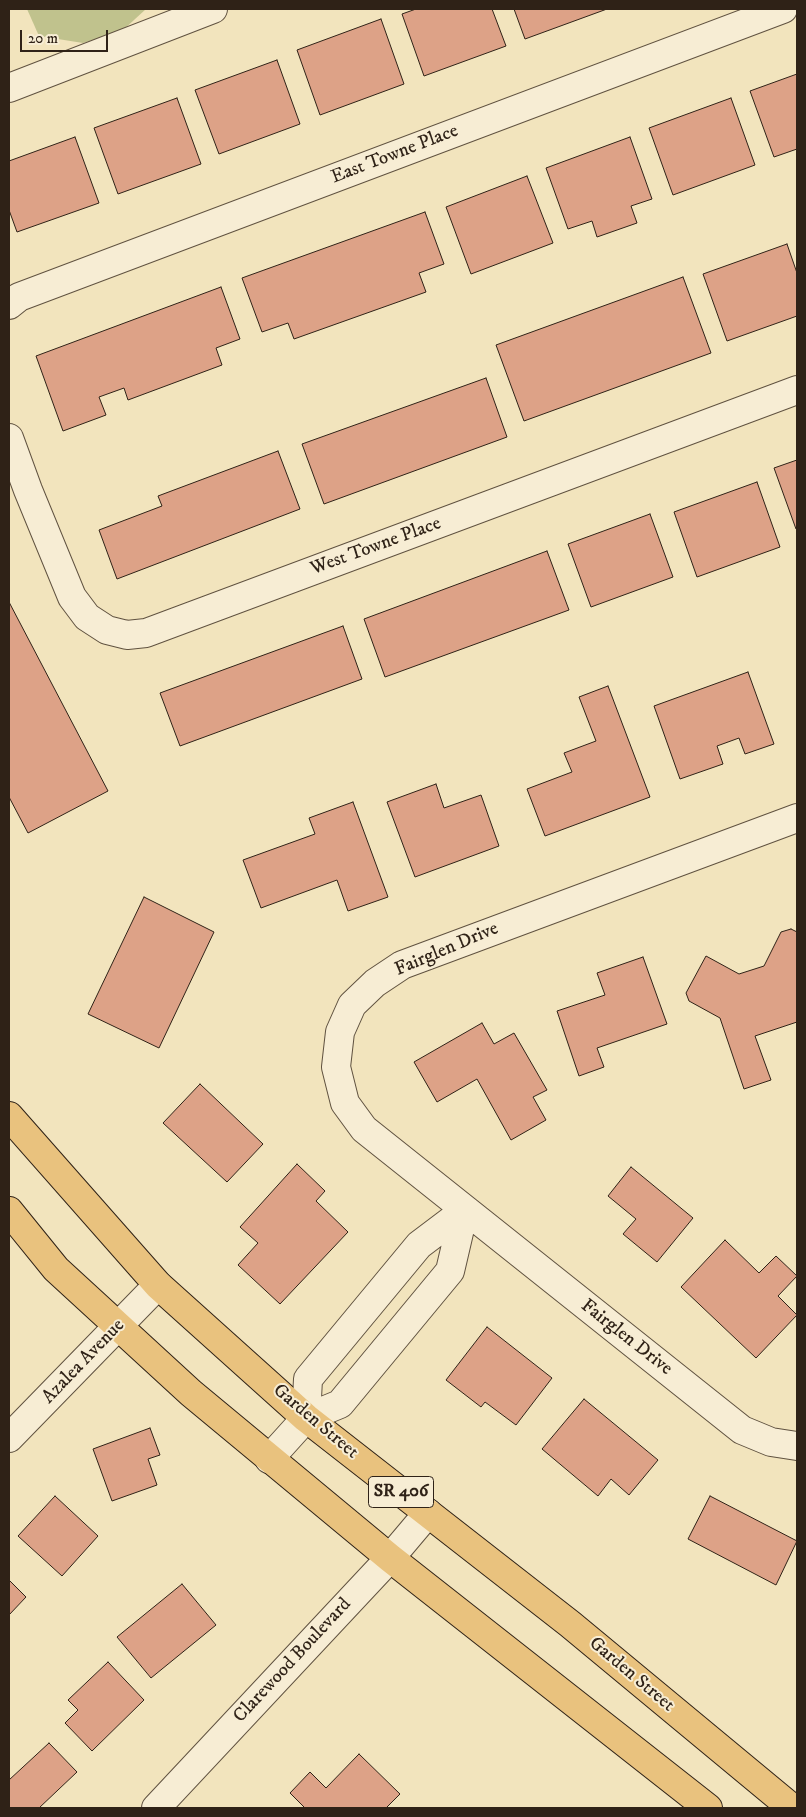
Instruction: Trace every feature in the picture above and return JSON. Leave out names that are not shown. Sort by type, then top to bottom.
[{"type":"main road","name":"Garden Street","points":[[9,1116],[158,1285],[306,1418],[577,1630],[792,1808]]},
{"type":"main road","name":"SR 406","points":[[9,1211],[56,1269],[192,1393],[269,1459],[390,1558],[708,1808]]},
{"type":"street","points":[[9,88],[213,9]]},
{"type":"street","name":"East Towne Place","points":[[9,305],[19,297],[784,9]]},
{"type":"street","name":"West Towne Place","points":[[18,493],[72,597],[87,617],[108,630],[127,635],[146,633],[797,390]]},
{"type":"street","points":[[9,438],[18,493]]},
{"type":"street","name":"Fairglen Drive","points":[[797,818],[402,965],[375,983],[352,1005],[340,1032],[336,1068],[345,1103],[364,1129],[742,1430],[771,1442],[797,1446]]},
{"type":"street","points":[[306,1418],[308,1379],[419,1245],[464,1210]]},
{"type":"street","points":[[269,1459],[306,1418],[340,1404],[450,1270],[464,1210]]},
{"type":"street","name":"Azalea Avenue","points":[[9,1438],[158,1285]]},
{"type":"street","name":"Clarewood Boulevard","points":[[156,1808],[390,1558],[428,1513]]},
{"type":"green space","points":[[27,9],[146,9],[122,31],[83,43],[39,36]]},
{"type":"building","points":[[416,9],[492,9],[506,46],[424,76],[402,14]]},
{"type":"building","points":[[514,9],[607,9],[525,39]]},
{"type":"building","points":[[381,19],[404,84],[320,115],[297,50]]},
{"type":"building","points":[[277,60],[300,124],[219,154],[195,90]]},
{"type":"building","points":[[797,74],[797,149],[774,157],[750,91]]},
{"type":"building","points":[[177,98],[201,164],[118,194],[94,128]]},
{"type":"building","points":[[731,98],[755,165],[673,195],[649,128]]},
{"type":"building","points":[[75,137],[99,203],[17,232],[9,210],[9,161]]},
{"type":"building","points":[[630,137],[652,199],[631,206],[637,223],[597,237],[592,221],[568,229],[546,168]]},
{"type":"building","points":[[527,176],[553,243],[471,274],[446,207]]},
{"type":"building","points":[[425,212],[444,264],[419,273],[426,292],[294,339],[288,323],[262,332],[242,278]]},
{"type":"building","points":[[787,244],[797,273],[797,316],[727,341],[703,274]]},
{"type":"building","points":[[683,277],[711,353],[524,421],[496,345]]},
{"type":"building","points":[[221,287],[240,339],[216,348],[222,365],[128,400],[124,388],[99,397],[106,415],[63,431],[36,356]]},
{"type":"building","points":[[486,378],[507,437],[324,504],[302,444]]},
{"type":"building","points":[[278,451],[300,509],[117,579],[99,530],[162,506],[158,496]]},
{"type":"building","points":[[797,460],[797,528],[796,529],[774,468]]},
{"type":"building","points":[[757,482],[780,547],[697,577],[674,512]]},
{"type":"building","points":[[650,514],[673,577],[591,607],[568,544]]},
{"type":"building","points":[[547,551],[569,610],[385,677],[364,619]]},
{"type":"building","points":[[9,602],[108,791],[28,833],[9,797]]},
{"type":"building","points":[[343,626],[362,679],[180,746],[160,693]]},
{"type":"building","points":[[748,672],[774,744],[745,754],[739,738],[717,746],[723,764],[680,779],[654,706]]},
{"type":"building","points":[[608,686],[650,797],[545,836],[527,789],[572,772],[564,753],[596,741],[579,697]]},
{"type":"building","points":[[436,784],[444,808],[481,795],[499,846],[415,877],[387,802]]},
{"type":"building","points":[[353,802],[388,897],[348,911],[337,880],[261,908],[243,860],[315,834],[309,818]]},
{"type":"building","points":[[144,897],[214,932],[159,1048],[88,1014]]},
{"type":"building","points":[[791,929],[797,932],[797,1022],[755,1036],[771,1080],[744,1089],[720,1018],[689,1001],[686,993],[706,956],[739,974],[764,966],[781,932]]},
{"type":"building","points":[[643,957],[667,1024],[597,1048],[604,1067],[579,1076],[557,1011],[605,995],[597,973]]},
{"type":"building","points":[[482,1023],[494,1044],[514,1033],[547,1090],[533,1097],[546,1120],[511,1140],[477,1079],[437,1102],[414,1062]]},
{"type":"building","points":[[200,1084],[263,1144],[227,1182],[163,1123]]},
{"type":"building","points":[[297,1164],[325,1191],[316,1201],[348,1232],[280,1304],[238,1265],[258,1243],[240,1227]]},
{"type":"building","points":[[631,1167],[693,1218],[657,1262],[623,1234],[636,1219],[608,1196]]},
{"type":"building","points":[[725,1240],[759,1273],[776,1256],[797,1276],[778,1296],[797,1315],[756,1358],[681,1287]]},
{"type":"building","points":[[487,1327],[552,1378],[516,1425],[485,1402],[481,1407],[446,1380]]},
{"type":"building","points":[[584,1399],[658,1460],[629,1495],[611,1479],[598,1496],[542,1449]]},
{"type":"building","points":[[150,1428],[160,1455],[148,1459],[157,1485],[112,1501],[93,1449]]},
{"type":"building","points":[[55,1496],[98,1536],[62,1576],[18,1536]]},
{"type":"building","points":[[710,1496],[797,1541],[776,1585],[688,1539]]},
{"type":"building","points":[[9,1580],[26,1597],[9,1615]]},
{"type":"building","points":[[182,1584],[216,1625],[151,1678],[117,1637]]},
{"type":"building","points":[[108,1662],[144,1700],[92,1751],[65,1723],[78,1710],[68,1700]]},
{"type":"building","points":[[49,1743],[77,1772],[39,1808],[9,1808],[9,1780]]},
{"type":"building","points":[[359,1754],[400,1794],[386,1808],[305,1808],[290,1793],[310,1772],[326,1788]]}]
